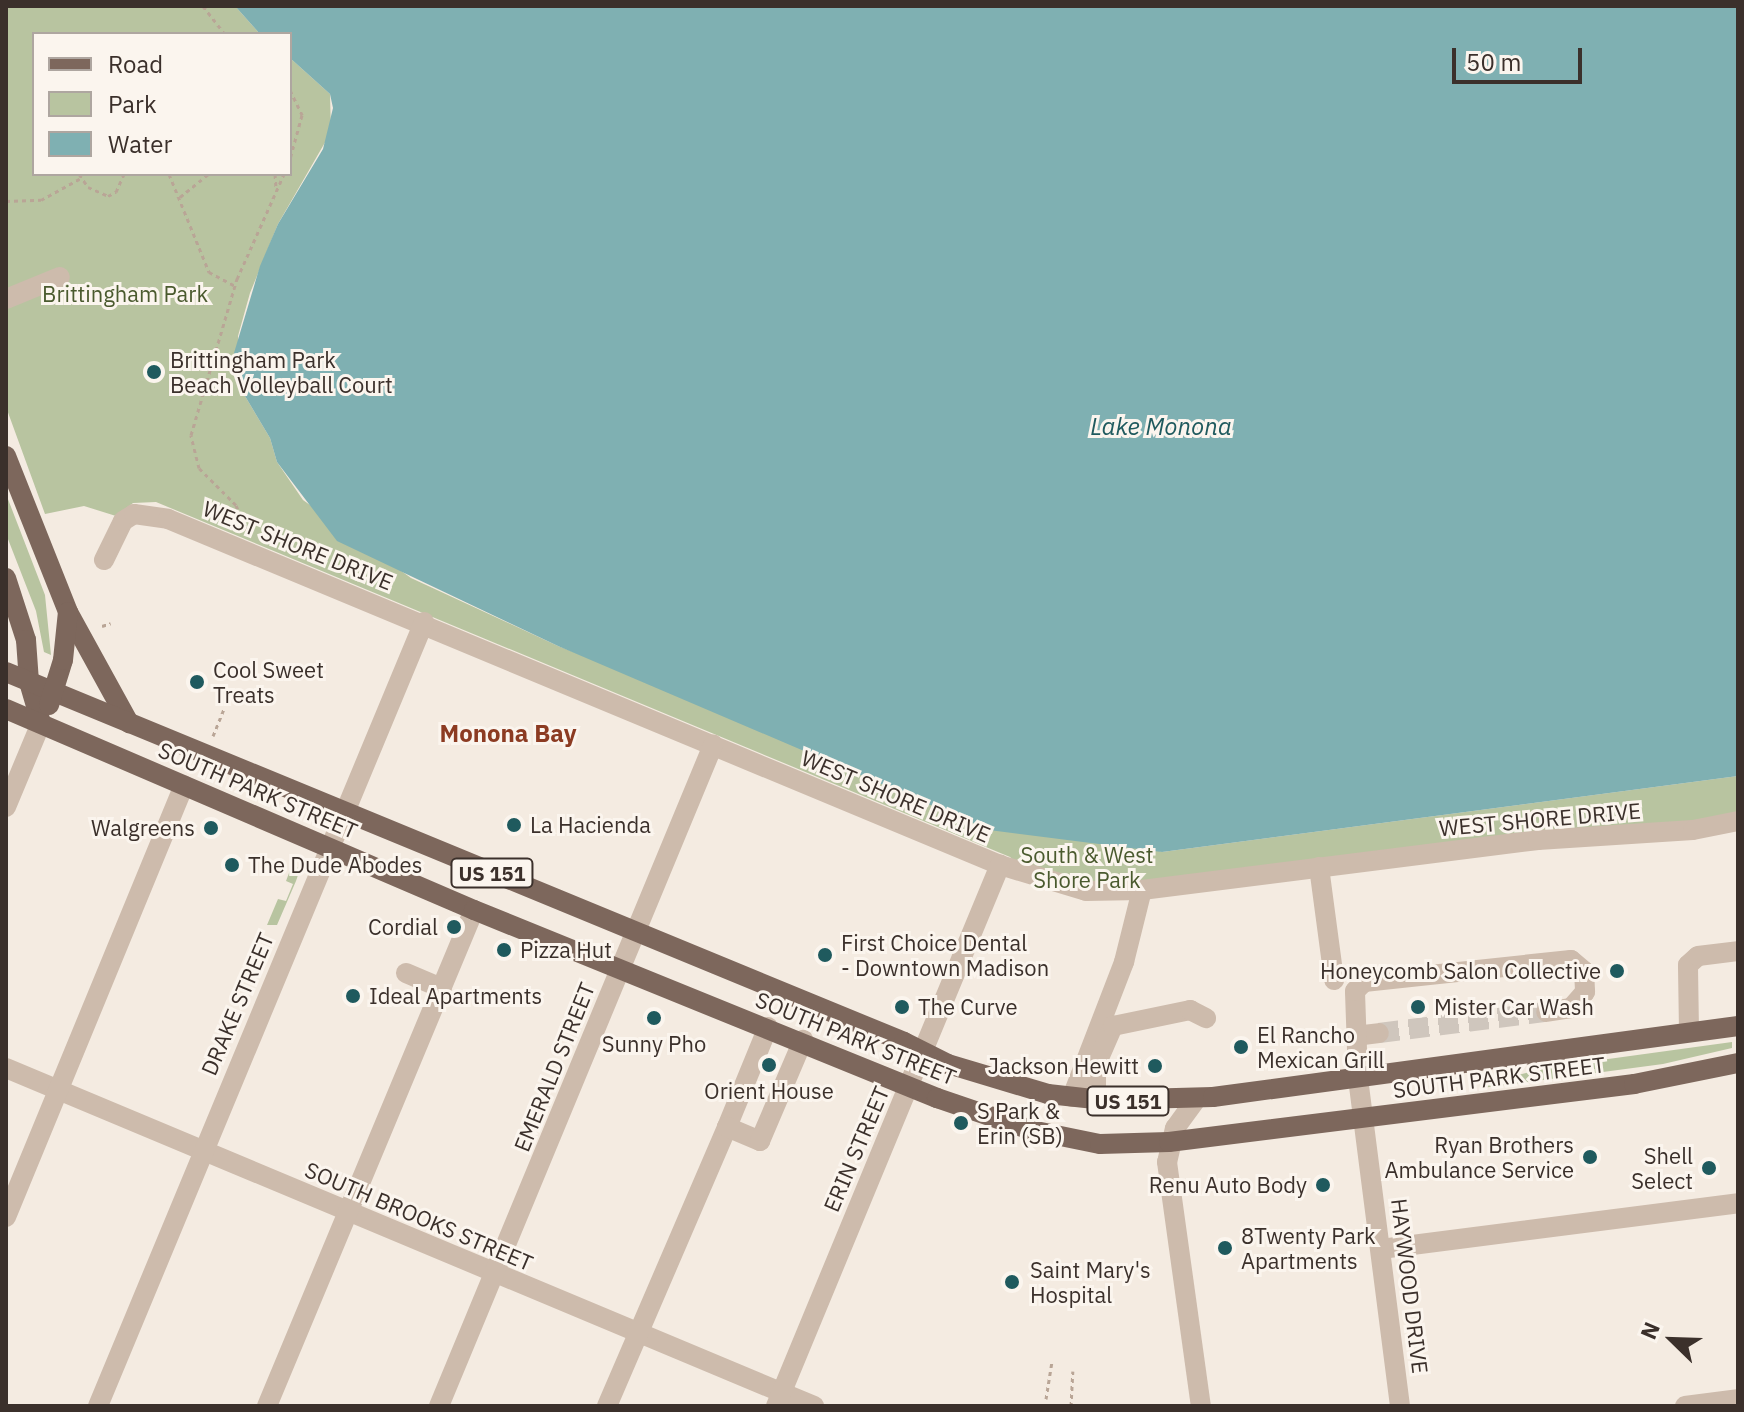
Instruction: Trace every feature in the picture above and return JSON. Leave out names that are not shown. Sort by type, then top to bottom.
[{"type":"main road","points":[[6,456],[68,612],[129,723]]},
{"type":"main road","points":[[6,578],[26,640],[29,682],[41,723]]},
{"type":"main road","points":[[41,723],[54,693],[68,612]]},
{"type":"main road","name":"SOUTH PARK STREET","points":[[6,672],[922,1052],[994,1080],[1072,1097],[1096,1100],[1197,1098],[1738,1026]]},
{"type":"main road","name":"SOUTH PARK STREET","points":[[6,709],[474,910],[803,1040],[909,1086],[1031,1130],[1100,1144],[1169,1142],[1650,1081],[1738,1063]]},
{"type":"street","points":[[6,299],[60,277]]},
{"type":"street","name":"WEST SHORE DRIVE","points":[[104,560],[123,521],[134,514],[168,519],[424,622],[1000,865],[1059,887],[1142,890],[1538,840],[1693,830],[1738,821]]},
{"type":"street","name":"DRAKE STREET","points":[[98,1406],[424,622]]},
{"type":"street","points":[[6,807],[14,764],[41,723]]},
{"type":"street","name":"EMERALD STREET","points":[[439,1406],[713,745]]},
{"type":"street","points":[[6,1217],[184,785]]},
{"type":"street","name":"ERIN STREET","points":[[778,1399],[1000,865]]},
{"type":"street","points":[[1319,867],[1334,980]]},
{"type":"street","points":[[1072,1097],[1124,962],[1142,908],[1142,890]]},
{"type":"street","points":[[267,1406],[474,910]]},
{"type":"street","points":[[1689,1031],[1688,965],[1698,956],[1738,951]]},
{"type":"street","name":"HAYWOOD DRIVE","points":[[1400,1406],[1358,1078],[1355,991],[1364,982],[1571,960],[1584,971],[1585,992],[1571,1008],[1546,1012]]},
{"type":"street","points":[[406,973],[442,988]]},
{"type":"street","points":[[1096,1100],[1096,1065],[1113,1026],[1190,1010],[1206,1018]]},
{"type":"street","points":[[607,1406],[768,1027]]},
{"type":"street","points":[[1355,1036],[1379,1033]]},
{"type":"street","points":[[727,1127],[760,1141],[803,1040]]},
{"type":"street","name":"SOUTH BROOKS STREET","points":[[6,1068],[493,1272],[778,1399],[814,1406]]},
{"type":"street","points":[[1197,1098],[1169,1142],[1167,1162],[1201,1406]]},
{"type":"street","points":[[1381,1249],[1738,1203]]},
{"type":"street","points":[[1685,1406],[1738,1399]]},
{"type":"path","points":[[203,6],[223,32]]},
{"type":"path","points":[[292,94],[302,115],[292,152]]},
{"type":"path","points":[[6,201],[41,200],[80,176],[108,196],[116,192],[126,176]]},
{"type":"path","points":[[170,176],[209,272],[235,286]]},
{"type":"path","points":[[180,197],[206,176]]},
{"type":"path","points":[[275,176],[276,190]]},
{"type":"path","points":[[245,550],[249,539],[242,515],[199,468],[191,447],[196,411],[235,286],[283,176]]},
{"type":"path","points":[[102,626],[111,623]]},
{"type":"path","points":[[213,736],[225,707]]},
{"type":"path","points":[[1046,1399],[1052,1362]]},
{"type":"path","points":[[1071,1406],[1073,1371]]},
{"type":"green space","name":"Brittingham Park","points":[[6,6],[235,6],[258,32],[32,32],[32,176],[292,176],[292,60],[330,94],[331,132],[278,224],[250,293],[238,336],[242,391],[270,438],[277,462],[303,500],[411,578],[558,646],[652,682],[1162,852],[1738,776],[1738,821],[1142,890],[1036,879],[1010,857],[156,502],[133,503],[116,516],[84,506],[45,514],[6,407]]},
{"type":"green space","points":[[6,494],[45,595],[51,655],[44,652],[36,611],[6,534]]},
{"type":"green space","points":[[292,865],[300,869],[296,881],[277,925],[267,925],[278,899],[286,901],[293,884],[286,881]]},
{"type":"green space","points":[[1732,1042],[1732,1048],[1663,1064],[1482,1088],[1481,1084],[1550,1067]]},
{"type":"water","name":"Lake Monona","points":[[235,6],[1738,6],[1738,776],[1162,852],[989,830],[558,646],[337,541],[277,462],[270,438],[242,391],[234,353],[260,266],[278,224],[323,149],[333,108],[330,94],[292,60],[292,32],[258,32]]},
{"type":"tunnel","points":[[1379,1033],[1546,1012]]},
{"type":"place","name":"Brittingham Park Beach Volleyball Court","points":[[154,372]]},
{"type":"place","name":"Cool Sweet Treats","points":[[197,682]]},
{"type":"place","name":"La Hacienda","points":[[514,825]]},
{"type":"place","name":"Walgreens","points":[[211,828]]},
{"type":"place","name":"The Dude Abodes","points":[[232,865]]},
{"type":"place","name":"Cordial","points":[[454,927]]},
{"type":"place","name":"Pizza Hut","points":[[504,950]]},
{"type":"place","name":"First Choice Dental - Downtown Madison","points":[[825,955]]},
{"type":"place","name":"Honeycomb Salon Collective","points":[[1617,971]]},
{"type":"place","name":"Ideal Apartments","points":[[353,996]]},
{"type":"place","name":"The Curve","points":[[902,1007]]},
{"type":"place","name":"Mister Car Wash","points":[[1418,1007]]},
{"type":"place","name":"Sunny Pho","points":[[654,1018]]},
{"type":"place","name":"El Rancho Mexican Grill","points":[[1241,1047]]},
{"type":"place","name":"Orient House","points":[[769,1065]]},
{"type":"place","name":"Jackson Hewitt","points":[[1155,1066]]},
{"type":"place","name":"S Park & Erin (SB)","points":[[961,1123]]},
{"type":"place","name":"Ryan Brothers Ambulance Service","points":[[1590,1157]]},
{"type":"place","name":"Shell Select","points":[[1709,1168]]},
{"type":"place","name":"Renu Auto Body","points":[[1323,1185]]},
{"type":"place","name":"8Twenty Park Apartments","points":[[1225,1248]]},
{"type":"place","name":"Saint Mary's Hospital","points":[[1012,1282]]},
{"type":"district","name":"Monona Bay","points":[[508,734]]},
{"type":"park label","name":"South & West Shore Park","points":[[1087,866]]}]
